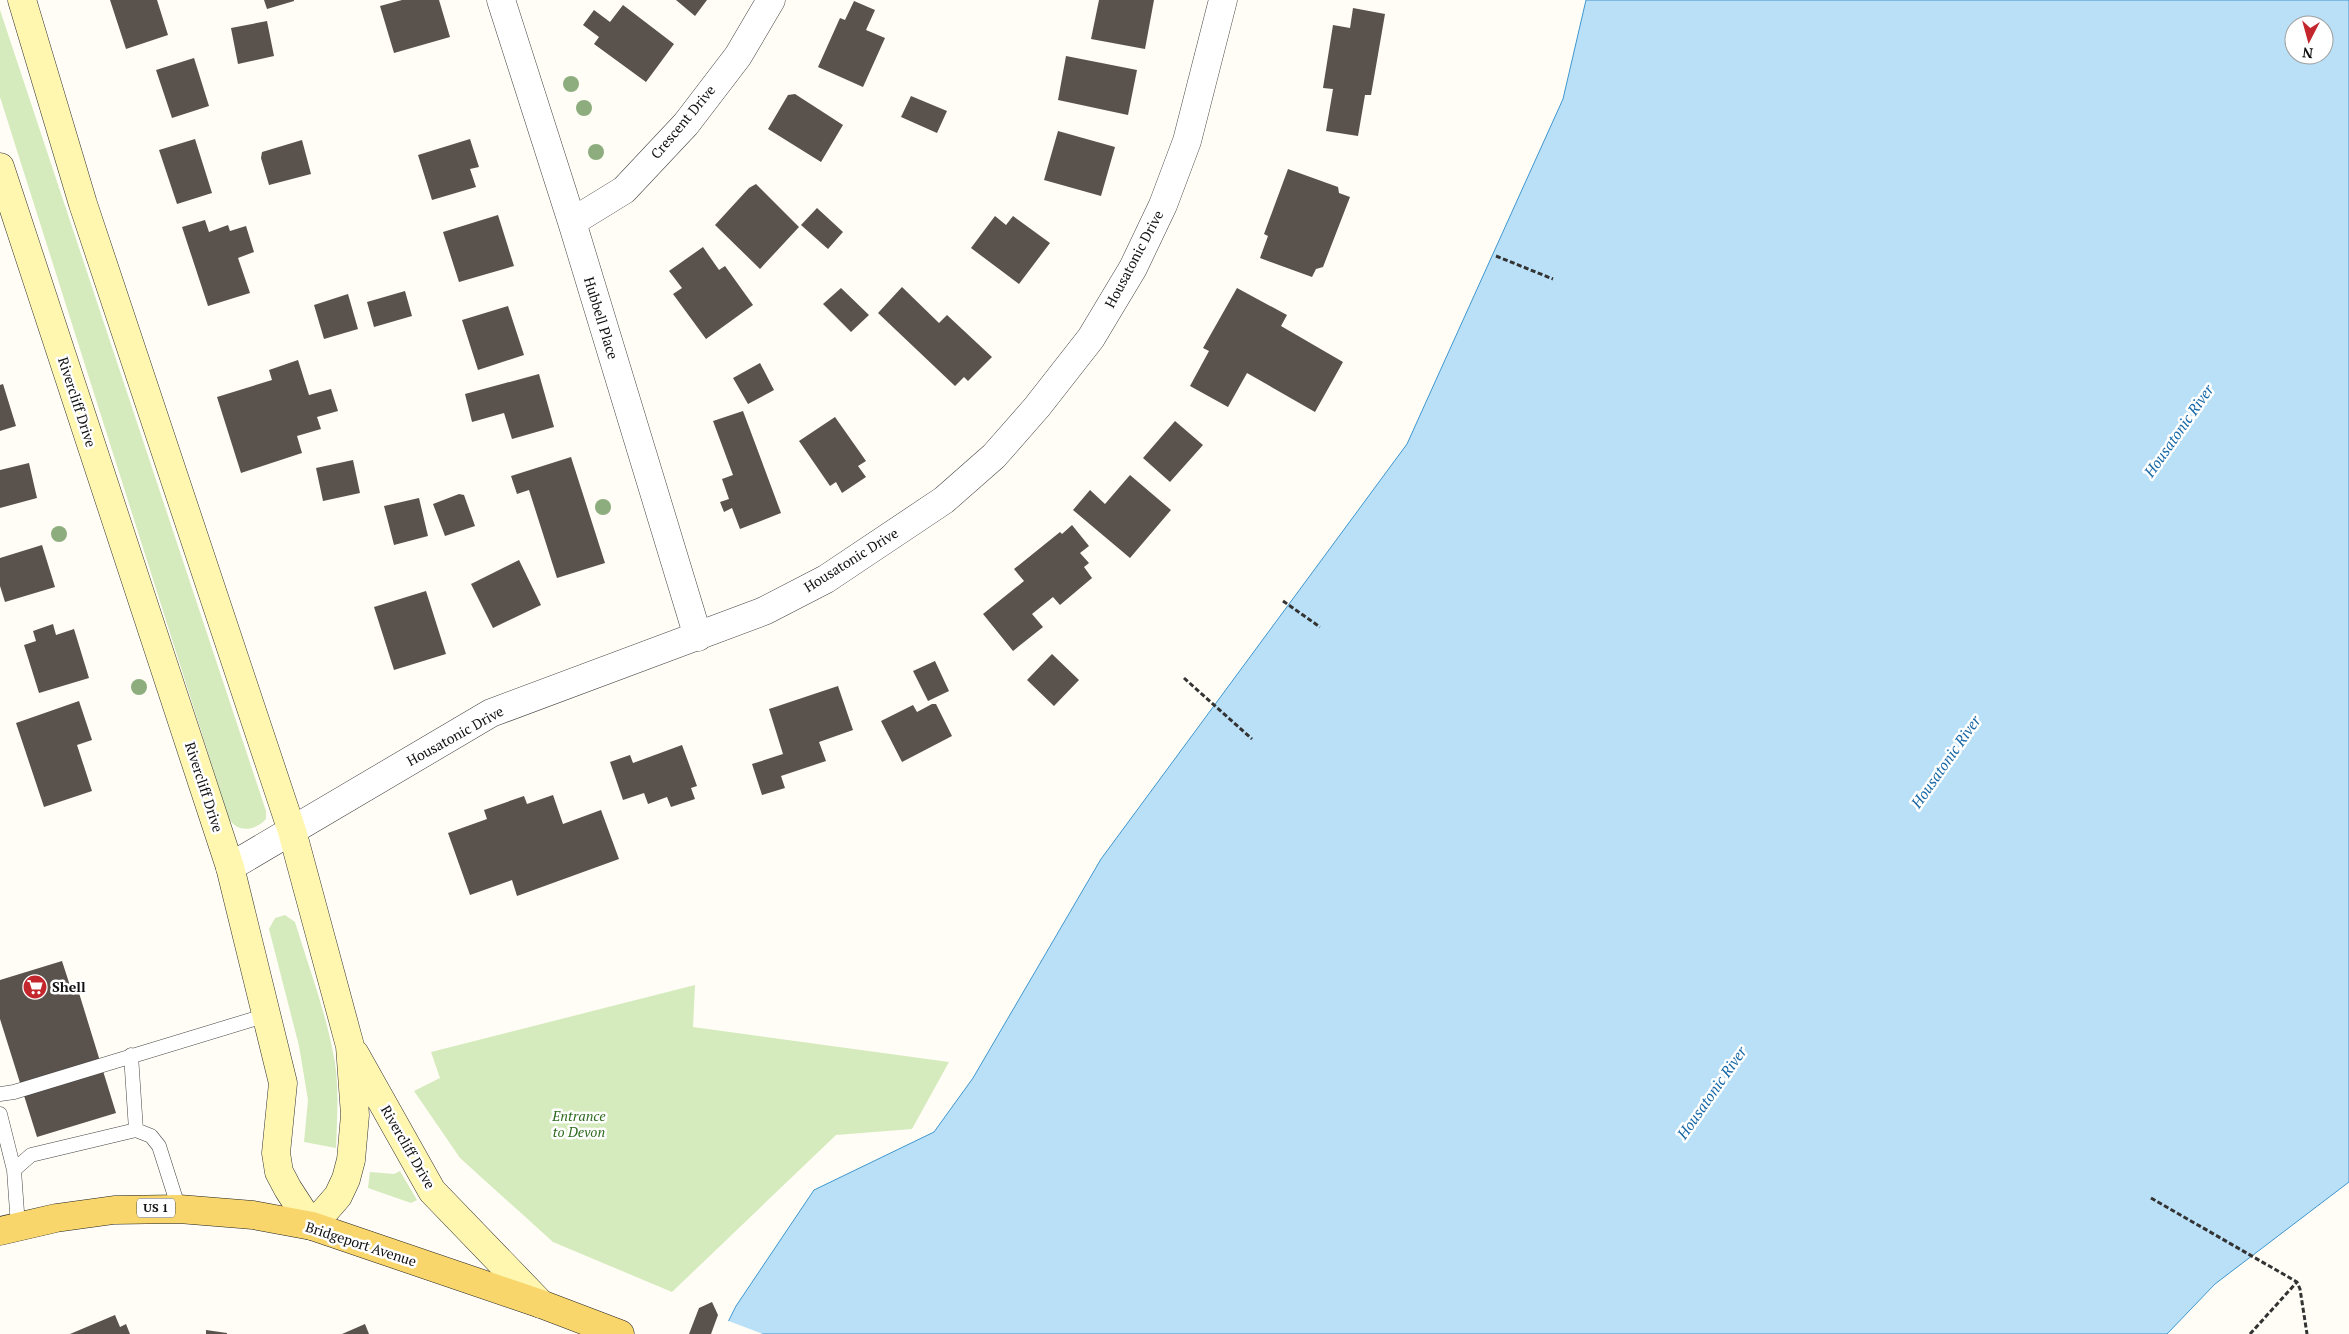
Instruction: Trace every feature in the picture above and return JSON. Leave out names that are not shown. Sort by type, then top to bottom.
[{"type":"main road","name":"Bridgeport Avenue","points":[[9,1228],[114,1210],[178,1209],[253,1215],[312,1226],[540,1304],[620,1334]]},
{"type":"street","name":"Rivercliff Drive","points":[[0,167],[230,867],[283,1083],[276,1153],[279,1172],[312,1226],[338,1196],[346,1179],[351,1160],[355,1115],[350,1046],[292,831],[86,213],[22,0]]},
{"type":"street","name":"Hubbell Place","points":[[501,0],[572,222],[698,637]]},
{"type":"street","name":"Crescent Drive","points":[[572,222],[624,190],[686,124],[738,56],[771,0]]},
{"type":"street","name":"Housatonic Drive","points":[[230,867],[492,713],[764,611],[826,578],[944,500],[994,456],[1038,407],[1091,338],[1133,268],[1163,205],[1187,140],[1223,0]]},
{"type":"street","name":"Rivercliff Drive","points":[[350,1046],[432,1191],[540,1304]]},
{"type":"lane","points":[[0,1094],[14,1092],[267,1015]]},
{"type":"lane","points":[[131,1055],[136,1130]]},
{"type":"lane","points":[[0,1114],[14,1170],[9,1228]]},
{"type":"lane","points":[[14,1170],[31,1155],[136,1130],[151,1136],[159,1146],[178,1209]]},
{"type":"path","points":[[1496,256],[1553,279]]},
{"type":"path","points":[[1284,601],[1320,627]]},
{"type":"path","points":[[1184,678],[1252,739]]},
{"type":"path","points":[[2151,1198],[2297,1282],[2300,1289],[2307,1334]]},
{"type":"path","points":[[2250,1334],[2297,1282]]},
{"type":"green space","points":[[0,10],[266,811],[266,819],[252,828],[237,827],[229,819],[0,97]]},
{"type":"green space","points":[[285,915],[295,922],[323,1009],[332,1045],[337,1084],[336,1148],[304,1142],[308,1100],[299,1046],[269,929],[275,918]]},
{"type":"green space","name":"Entrance to Devon","points":[[695,985],[693,1027],[949,1062],[912,1129],[836,1135],[672,1292],[553,1242],[460,1158],[414,1091],[440,1078],[431,1052]]},
{"type":"green space","points":[[400,1171],[417,1200],[411,1203],[368,1188],[370,1172],[394,1174]]},
{"type":"water","name":"Housatonic River","points":[[1586,0],[2349,0],[2349,1182],[2215,1284],[2167,1334],[722,1334],[736,1306],[814,1190],[934,1132],[973,1078],[1101,859],[1407,444],[1563,99]]},
{"type":"pier","points":[[726,1320],[763,1334],[719,1334]]},
{"type":"building","points":[[110,0],[157,0],[168,35],[126,49]]},
{"type":"building","points":[[264,0],[294,0],[294,1],[267,9]]},
{"type":"building","points":[[402,0],[439,0],[450,37],[394,53],[380,6]]},
{"type":"building","points":[[676,0],[707,0],[695,16]]},
{"type":"building","points":[[1099,0],[1154,0],[1145,49],[1091,39]]},
{"type":"building","points":[[854,1],[875,10],[866,30],[885,38],[863,87],[818,67],[840,18],[845,20]]},
{"type":"building","points":[[623,5],[674,44],[646,82],[594,44],[599,37],[583,25],[594,10],[610,22]]},
{"type":"building","points":[[1353,8],[1385,14],[1371,95],[1365,95],[1358,136],[1326,131],[1333,89],[1323,88],[1333,25],[1350,28]]},
{"type":"building","points":[[267,21],[274,56],[238,64],[231,28]]},
{"type":"building","points":[[1066,56],[1137,70],[1128,115],[1058,100]]},
{"type":"building","points":[[194,58],[209,106],[172,118],[156,70]]},
{"type":"building","points":[[795,94],[843,125],[821,162],[768,129],[788,95]]},
{"type":"building","points":[[911,96],[947,111],[937,133],[901,117]]},
{"type":"building","points":[[1058,131],[1115,147],[1101,196],[1044,180]]},
{"type":"building","points":[[195,139],[212,193],[177,204],[159,150]]},
{"type":"building","points":[[470,139],[479,167],[470,169],[476,187],[432,200],[418,155]]},
{"type":"building","points":[[302,140],[311,174],[269,185],[261,158],[262,152]]},
{"type":"building","points":[[1288,169],[1338,187],[1339,193],[1350,197],[1323,267],[1316,269],[1312,277],[1260,258],[1268,236],[1264,234]]},
{"type":"building","points":[[756,184],[799,227],[760,269],[715,225],[749,188]]},
{"type":"building","points":[[817,208],[843,232],[828,249],[801,225]]},
{"type":"building","points":[[498,215],[514,266],[459,282],[443,232]]},
{"type":"building","points":[[995,216],[1006,225],[1013,216],[1050,243],[1019,284],[971,248]]},
{"type":"building","points":[[205,220],[209,232],[228,225],[230,231],[246,226],[254,252],[238,258],[250,293],[208,306],[182,227]]},
{"type":"building","points":[[703,247],[719,270],[725,266],[753,305],[706,339],[673,294],[682,288],[669,271]]},
{"type":"building","points":[[902,287],[939,323],[947,315],[992,357],[968,381],[964,377],[955,386],[878,313]]},
{"type":"building","points":[[841,288],[869,315],[851,332],[823,304]]},
{"type":"building","points":[[1237,288],[1287,315],[1281,326],[1343,362],[1315,412],[1247,373],[1228,407],[1190,386],[1209,351],[1203,348]]},
{"type":"building","points":[[405,291],[412,316],[374,327],[367,302]]},
{"type":"building","points":[[348,294],[358,329],[324,339],[314,305]]},
{"type":"building","points":[[508,306],[524,355],[478,370],[462,320]]},
{"type":"building","points":[[298,360],[309,395],[331,389],[338,411],[317,417],[321,429],[297,436],[302,453],[241,473],[217,397],[272,380],[269,370]]},
{"type":"building","points":[[760,363],[774,390],[748,404],[733,378]]},
{"type":"building","points":[[539,374],[554,427],[512,439],[504,413],[472,422],[465,394]]},
{"type":"building","points":[[3,384],[16,426],[0,431],[0,385]]},
{"type":"building","points":[[743,411],[781,513],[740,529],[732,508],[724,512],[720,502],[729,499],[722,479],[733,475],[713,421]]},
{"type":"building","points":[[835,417],[866,461],[858,466],[866,477],[842,493],[836,482],[830,486],[799,441]]},
{"type":"building","points":[[1175,421],[1203,445],[1170,482],[1143,458]]},
{"type":"building","points":[[571,457],[605,563],[557,578],[529,490],[517,494],[511,476]]},
{"type":"building","points":[[353,460],[360,493],[323,501],[316,468]]},
{"type":"building","points":[[29,463],[37,498],[0,508],[0,470]]},
{"type":"building","points":[[1130,475],[1171,510],[1130,558],[1073,510],[1090,490],[1105,504]]},
{"type":"building","points":[[459,494],[464,495],[475,526],[445,536],[433,504]]},
{"type":"building","points":[[419,498],[428,536],[394,545],[384,506]]},
{"type":"building","points":[[1072,525],[1089,546],[1080,553],[1089,563],[1084,567],[1092,578],[1060,605],[1053,597],[1032,614],[1043,627],[1013,651],[983,614],[1024,581],[1014,569],[1060,532],[1062,534]]},
{"type":"building","points":[[42,545],[55,587],[5,602],[0,586],[0,558]]},
{"type":"building","points":[[519,560],[541,605],[493,628],[471,584]]},
{"type":"building","points":[[426,591],[446,654],[394,670],[374,607]]},
{"type":"building","points":[[53,624],[56,635],[74,629],[89,678],[39,693],[24,645],[36,641],[33,631]]},
{"type":"building","points":[[1052,654],[1079,680],[1054,706],[1027,680]]},
{"type":"building","points":[[935,661],[949,691],[928,701],[913,671]]},
{"type":"building","points":[[838,686],[853,730],[819,742],[826,761],[781,776],[785,788],[762,795],[752,764],[783,754],[769,709]]},
{"type":"building","points":[[79,701],[92,740],[77,745],[92,791],[44,807],[16,723]]},
{"type":"building","points":[[932,704],[936,704],[952,736],[902,762],[881,721],[913,705],[917,712]]},
{"type":"building","points":[[682,745],[697,786],[691,788],[695,799],[671,807],[667,797],[648,804],[644,793],[623,800],[610,762],[630,755],[633,763]]},
{"type":"building","points":[[553,795],[563,824],[601,810],[619,859],[517,896],[512,880],[470,895],[448,833],[487,819],[484,810],[524,796],[527,804]]},
{"type":"building","name":"Shell","points":[[62,961],[73,995],[79,993],[116,1113],[37,1137],[0,1019],[0,980]]},
{"type":"building","points":[[712,1302],[718,1315],[711,1334],[689,1334],[699,1308]]},
{"type":"building","points":[[115,1315],[120,1327],[126,1324],[130,1334],[70,1334]]},
{"type":"building","points":[[365,1324],[369,1334],[342,1334]]},
{"type":"building","points":[[206,1330],[227,1333],[227,1334],[206,1334]]},
{"type":"place","name":"Shell","points":[[35,987]]}]
